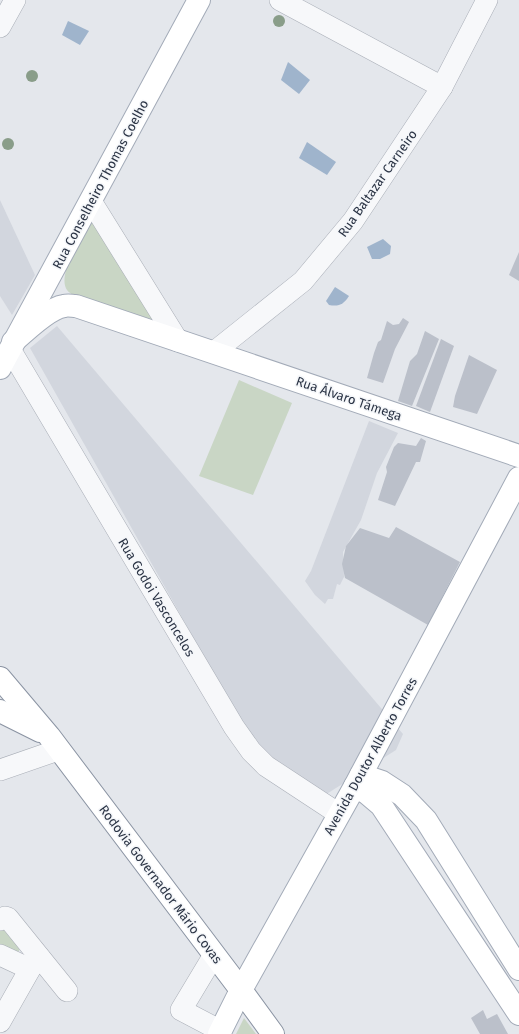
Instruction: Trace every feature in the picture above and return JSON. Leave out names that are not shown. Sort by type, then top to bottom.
[{"type":"main road","name":"Rua Conselheiro Thomas Coelho","points":[[0,368],[199,0]]},
{"type":"main road","name":"Rua Álvaro Támega","points":[[12,346],[35,323],[59,307],[65,305],[76,306],[519,456]]},
{"type":"main road","name":"Avenida Doutor Alberto Torres","points":[[220,1032],[241,990],[358,781],[519,478]]},
{"type":"main road","name":"Rodovia Governador Mário Covas","points":[[0,678],[53,743],[273,1034]]},
{"type":"main road","name":"Rodovia Governador Mário Covas","points":[[0,711],[53,743]]},
{"type":"main road","points":[[358,781],[382,782],[402,795],[426,820],[517,961]]},
{"type":"main road","points":[[358,781],[368,794],[381,805],[519,1014]]},
{"type":"street","points":[[0,27],[14,0]]},
{"type":"street","points":[[280,0],[442,87]]},
{"type":"street","name":"Rua Baltazar Carneiro","points":[[214,352],[303,281],[353,221],[442,87],[487,0]]},
{"type":"street","points":[[91,201],[178,341]]},
{"type":"street","name":"Rua Godoi Vasconcelos","points":[[12,346],[234,727],[251,751],[266,766],[339,814]]},
{"type":"street","points":[[0,770],[53,743]]},
{"type":"street","points":[[0,920],[5,917],[8,918],[35,963],[67,991]]},
{"type":"street","points":[[0,955],[35,963]]},
{"type":"street","points":[[214,955],[180,1010],[220,1032]]},
{"type":"street","points":[[0,1022],[35,963]]},
{"type":"shaded area","points":[[0,200],[35,275],[12,315],[0,296]]},
{"type":"shaded area","points":[[57,326],[403,734],[396,750],[325,795],[254,745],[30,348]]},
{"type":"shaded area","points":[[369,421],[398,433],[377,473],[361,520],[343,552],[344,577],[340,585],[337,584],[333,599],[328,599],[325,604],[315,595],[305,581],[311,571]]},
{"type":"green space","points":[[92,216],[160,328],[74,296],[68,292],[65,283],[65,274],[68,264],[72,253]]},
{"type":"green space","points":[[239,380],[292,403],[253,495],[199,476]]},
{"type":"green space","points":[[0,923],[22,938],[19,951],[11,956],[0,951]]},
{"type":"green space","points":[[244,1018],[256,1034],[236,1034]]},
{"type":"water","points":[[68,21],[89,31],[80,45],[62,35]]},
{"type":"water","points":[[288,62],[310,80],[299,94],[281,80]]},
{"type":"water","points":[[307,142],[336,162],[327,175],[299,158]]},
{"type":"water","points":[[383,239],[391,246],[390,254],[380,259],[372,259],[367,247]]},
{"type":"water","points":[[335,287],[349,296],[345,301],[336,306],[329,305],[326,301]]},
{"type":"building","points":[[519,252],[519,281],[509,275]]},
{"type":"building","points":[[403,318],[409,322],[395,349],[383,383],[367,378],[374,353],[378,342],[381,340],[387,321],[393,325],[399,324]]},
{"type":"building","points":[[425,331],[439,339],[412,406],[398,401],[410,361],[417,354]]},
{"type":"building","points":[[441,339],[454,346],[430,412],[416,406]]},
{"type":"building","points":[[469,355],[497,370],[477,414],[453,407],[455,396]]},
{"type":"building","points":[[421,438],[426,441],[420,462],[416,462],[395,506],[378,500],[387,472],[386,467],[394,447],[398,443],[416,446]]},
{"type":"building","points":[[396,527],[460,562],[428,625],[345,578],[342,564],[346,546],[360,528],[389,538]]},
{"type":"building","points":[[483,1010],[487,1019],[497,1014],[508,1034],[480,1034],[471,1018]]}]
